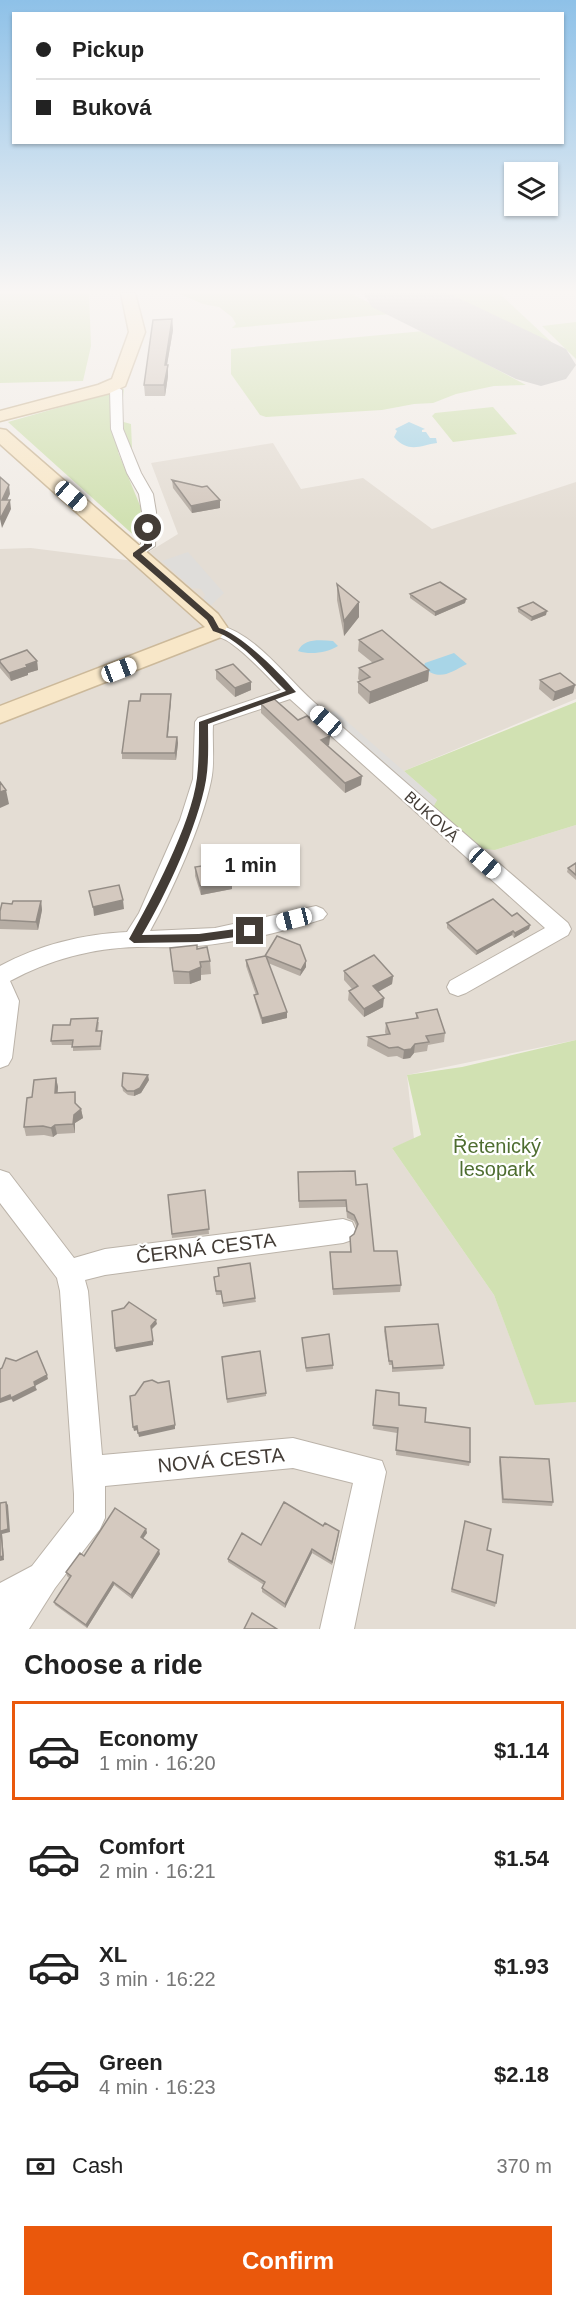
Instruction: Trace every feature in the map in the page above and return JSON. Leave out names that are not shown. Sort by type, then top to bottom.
[{"type":"street","points":[[0,416],[104,389],[119,382],[124,369]]},
{"type":"street","points":[[116,390],[117,429],[134,473],[146,494],[149,512],[148,546],[136,554]]},
{"type":"street","points":[[0,434],[210,619],[216,629],[197,640],[0,715]]},
{"type":"street","name":"BUKOVÁ","points":[[216,629],[237,640],[292,692],[560,929],[458,987]]},
{"type":"street","points":[[134,939],[149,914],[190,820],[202,779],[204,722],[292,692]]},
{"type":"street","points":[[0,976],[43,955],[76,947],[134,939],[199,938],[250,931],[316,914]]},
{"type":"street","points":[[0,984],[8,1001],[0,1058]]},
{"type":"street","points":[[4,1197],[69,1272],[74,1291],[90,1494],[88,1518],[43,1577],[9,1629]]},
{"type":"street","name":"ČERNÁ CESTA","points":[[69,1272],[105,1262],[343,1231]]},
{"type":"street","name":"NOVÁ CESTA","points":[[88,1472],[293,1454],[371,1472],[337,1629]]},
{"type":"street","points":[[0,1601],[43,1577]]},
{"type":"shaded area","points":[[273,443],[301,489],[363,478],[432,529],[576,482],[576,699],[404,771],[495,850],[576,825],[576,1040],[407,1075],[414,1139],[392,1148],[494,1295],[535,1404],[576,1402],[576,1629],[0,1629],[0,549],[31,548],[134,561],[178,534],[151,463]]},
{"type":"shaded area","points":[[188,552],[224,593],[210,606],[203,600],[205,595],[201,589],[192,588],[162,561]]},
{"type":"shaded area","points":[[335,711],[437,800],[432,809],[324,715]]},
{"type":"green space","points":[[0,369],[86,369],[83,381],[0,383]]},
{"type":"green space","points":[[231,369],[496,369],[526,385],[494,386],[456,394],[433,403],[382,410],[266,417],[260,415],[231,374]]},
{"type":"green space","points":[[124,389],[120,421],[131,424],[132,448],[118,452],[141,508],[138,539],[8,422]]},
{"type":"green space","points":[[493,407],[517,434],[453,442],[432,416],[435,413]]},
{"type":"green space","points":[[576,702],[576,825],[495,850],[477,848],[432,809],[437,800],[404,771]]},
{"type":"green space","name":"Řetenický lesopark","points":[[576,1040],[576,1402],[535,1405],[494,1295],[392,1148],[421,1135],[407,1075],[462,1067]]},
{"type":"water","points":[[409,422],[425,429],[422,432],[426,432],[430,438],[436,438],[437,443],[410,447],[399,442],[394,437],[397,431],[395,429]]},
{"type":"water","points":[[333,641],[338,646],[324,652],[298,651],[308,642]]},
{"type":"water","points":[[454,653],[467,664],[450,673],[440,675],[423,668],[425,663]]},
{"type":"building","points":[[146,369],[167,369],[164,385],[144,385]]},
{"type":"building","points":[[0,477],[9,485],[2,500],[10,500],[0,519]]},
{"type":"building","points":[[172,480],[202,487],[207,486],[220,500],[191,506]]},
{"type":"building","points":[[440,582],[466,599],[435,612],[410,594]]},
{"type":"building","points":[[337,584],[359,602],[344,621]]},
{"type":"building","points":[[533,602],[547,611],[532,617],[518,608]]},
{"type":"building","points":[[382,630],[429,670],[370,692],[358,682],[370,677],[359,668],[383,659],[359,640]]},
{"type":"building","points":[[27,650],[37,661],[26,665],[27,667],[9,673],[0,662],[0,660]]},
{"type":"building","points":[[233,664],[251,682],[235,688],[216,670]]},
{"type":"building","points":[[560,673],[575,685],[555,692],[540,680]]},
{"type":"building","points":[[141,694],[171,694],[167,737],[177,737],[175,753],[122,753],[129,701],[140,701]]},
{"type":"building","points":[[273,698],[298,720],[307,716],[330,736],[321,740],[362,776],[345,783],[261,704]]},
{"type":"building","points":[[0,782],[6,790],[0,792]]},
{"type":"building","points":[[226,862],[232,880],[200,886],[195,867]]},
{"type":"building","points":[[576,863],[576,875],[568,868]]},
{"type":"building","points":[[119,885],[123,900],[93,907],[89,891]]},
{"type":"building","points":[[493,899],[512,916],[517,913],[530,925],[515,933],[513,931],[477,951],[447,923]]},
{"type":"building","points":[[13,901],[41,901],[36,922],[0,920],[2,903],[12,904]]},
{"type":"building","points":[[277,936],[300,945],[306,961],[301,970],[266,956],[287,1012],[262,1018],[254,995],[258,994],[246,960],[265,956]]},
{"type":"building","points":[[197,945],[197,949],[207,947],[210,961],[200,962],[201,967],[189,972],[173,971],[170,948]]},
{"type":"building","points":[[374,955],[393,976],[373,986],[384,998],[364,1009],[349,991],[358,986],[344,971]]},
{"type":"building","points":[[437,1009],[445,1033],[426,1036],[429,1042],[415,1044],[411,1049],[404,1050],[398,1047],[389,1048],[368,1037],[390,1034],[386,1023],[418,1018],[416,1013]]},
{"type":"building","points":[[98,1018],[96,1031],[102,1031],[100,1046],[72,1047],[73,1040],[51,1041],[53,1025],[70,1025],[71,1019]]},
{"type":"building","points":[[123,1073],[148,1075],[140,1088],[127,1091],[122,1086]]},
{"type":"building","points":[[56,1078],[55,1093],[75,1092],[75,1103],[81,1109],[74,1115],[73,1124],[55,1125],[51,1128],[24,1127],[27,1098],[32,1097],[34,1080]]},
{"type":"building","points":[[355,1171],[356,1185],[367,1184],[374,1251],[397,1251],[401,1285],[333,1289],[330,1252],[351,1252],[350,1237],[354,1234],[358,1224],[354,1215],[347,1211],[346,1200],[299,1201],[298,1172]]},
{"type":"building","points":[[205,1190],[209,1229],[172,1234],[168,1195]]},
{"type":"building","points":[[250,1263],[255,1298],[223,1303],[221,1291],[216,1291],[214,1277],[219,1276],[218,1268]]},
{"type":"building","points":[[129,1302],[156,1320],[151,1326],[153,1341],[115,1348],[112,1311],[124,1308]]},
{"type":"building","points":[[438,1324],[444,1365],[393,1368],[392,1361],[389,1361],[385,1327]]},
{"type":"building","points":[[329,1334],[333,1365],[306,1368],[302,1338]]},
{"type":"building","points":[[37,1351],[47,1375],[34,1382],[35,1386],[11,1398],[10,1395],[0,1399],[0,1369],[6,1358],[16,1361]]},
{"type":"building","points":[[260,1351],[266,1393],[227,1399],[222,1357]]},
{"type":"building","points":[[152,1380],[158,1383],[169,1381],[175,1425],[138,1433],[137,1426],[133,1427],[130,1396],[135,1395],[144,1382]]},
{"type":"building","points":[[376,1390],[399,1393],[399,1405],[426,1408],[425,1422],[470,1428],[470,1462],[396,1450],[398,1428],[373,1425]]},
{"type":"building","points":[[500,1457],[549,1459],[553,1502],[503,1499]]},
{"type":"building","points":[[6,1502],[8,1529],[1,1531],[3,1556],[0,1557],[0,1503]]},
{"type":"building","points":[[284,1502],[323,1526],[325,1523],[339,1531],[332,1562],[312,1549],[285,1604],[262,1588],[265,1582],[228,1559],[242,1533],[261,1545]]},
{"type":"building","points":[[115,1508],[146,1529],[141,1537],[159,1550],[131,1595],[113,1582],[86,1625],[54,1602],[71,1576],[66,1572],[80,1553],[84,1556]]},
{"type":"building","points":[[465,1521],[491,1529],[487,1550],[503,1555],[496,1603],[452,1589]]},
{"type":"building","points":[[252,1613],[277,1629],[244,1629]]},
{"type":"route","points":[[148,528],[148,546],[136,554],[210,619],[216,629],[230,634],[292,692],[204,722],[202,779],[190,820],[149,914],[134,939],[199,938],[250,931]]}]
